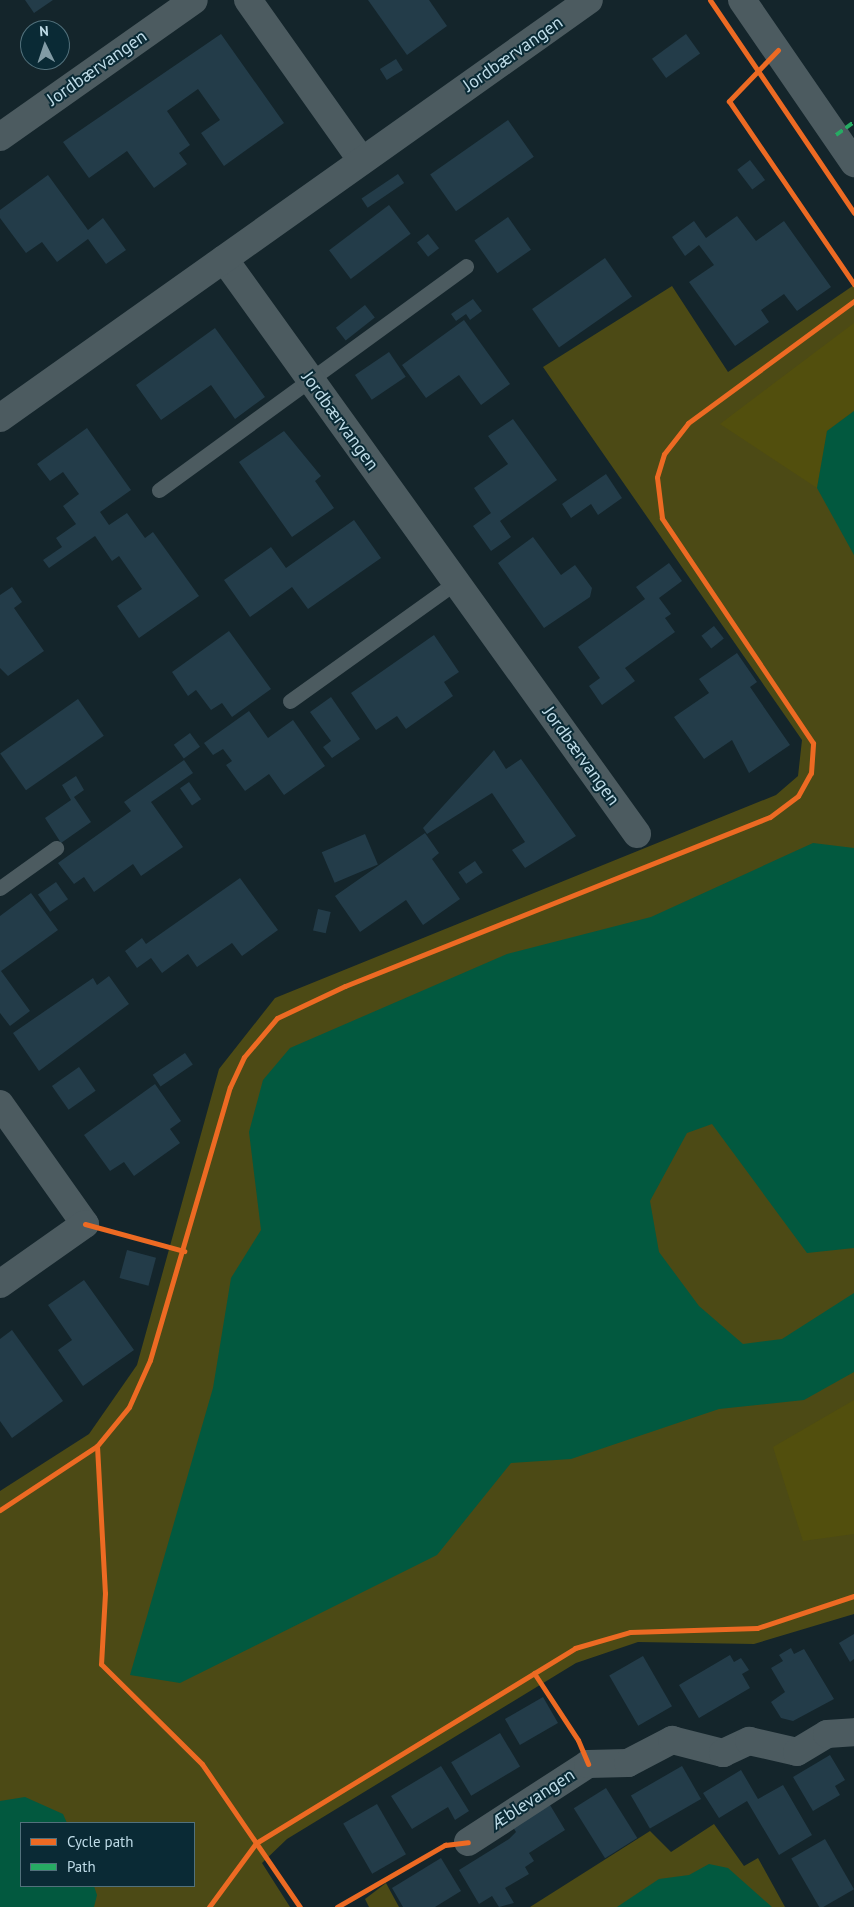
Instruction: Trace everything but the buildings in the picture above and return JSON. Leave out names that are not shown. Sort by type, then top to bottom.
[{"type":"street","name":"Jordbærvangen","points":[[0,137],[194,0]]},
{"type":"street","points":[[248,0],[362,161]]},
{"type":"street","name":"Jordbærvangen","points":[[0,418],[589,0]]},
{"type":"street","points":[[742,0],[854,163]]},
{"type":"street","name":"Jordbærvangen","points":[[224,260],[637,834]]},
{"type":"street","points":[[0,1104],[86,1224],[0,1284]]},
{"type":"street","name":"Æblevangen","points":[[468,1842],[588,1764],[628,1763],[672,1740],[724,1753],[749,1741],[797,1752],[827,1734],[854,1732]]},
{"type":"lane","points":[[159,490],[466,266]]},
{"type":"lane","points":[[290,700],[456,582]]},
{"type":"lane","points":[[0,888],[56,848]]},
{"type":"shaded area","points":[[854,285],[854,1614],[754,1644],[638,1642],[576,1663],[287,1839],[262,1863],[290,1907],[0,1907],[0,1491],[89,1434],[137,1365],[219,1069],[275,998],[776,795],[798,776],[802,740],[543,367],[672,286],[728,372]]},
{"type":"shaded area","points":[[854,323],[854,411],[827,431],[817,488],[720,424]]},
{"type":"shaded area","points":[[854,411],[854,555],[817,488],[827,431]]},
{"type":"shaded area","points":[[813,843],[854,848],[854,1248],[807,1253],[712,1124],[687,1133],[650,1201],[659,1252],[699,1306],[743,1344],[782,1339],[854,1293],[854,1372],[804,1400],[719,1409],[571,1459],[511,1463],[437,1555],[180,1683],[130,1675],[213,1388],[231,1278],[261,1230],[249,1132],[263,1080],[290,1048],[507,954],[651,917]]},
{"type":"shaded area","points":[[854,1400],[854,1534],[803,1541],[773,1447]]},
{"type":"shaded area","points":[[25,1797],[63,1814],[67,1822],[20,1822],[20,1887],[94,1887],[97,1895],[94,1907],[0,1907],[0,1801]]},
{"type":"shaded area","points":[[714,1824],[744,1866],[758,1858],[785,1907],[530,1907],[650,1831],[671,1852]]},
{"type":"shaded area","points":[[709,1864],[728,1868],[772,1907],[617,1907],[659,1879],[689,1875]]},
{"type":"shaded area","points":[[386,1883],[399,1907],[369,1907],[365,1899]]},
{"type":"marked path","points":[[836,135],[854,122]]},
{"type":"cycle path","points":[[710,0],[854,213]]},
{"type":"cycle path","points":[[778,50],[729,101],[854,284]]},
{"type":"cycle path","points":[[0,1510],[97,1446],[129,1407],[150,1360],[230,1087],[244,1057],[277,1018],[345,986],[770,817],[798,796],[811,773],[813,743],[662,518],[657,477],[664,454],[688,423],[854,301]]},
{"type":"cycle path","points":[[85,1224],[184,1251]]},
{"type":"cycle path","points":[[97,1446],[105,1593],[101,1664],[202,1764],[300,1907]]},
{"type":"cycle path","points":[[209,1907],[256,1843],[575,1648],[630,1632],[757,1628],[854,1596]]},
{"type":"cycle path","points":[[534,1673],[578,1740],[588,1764]]},
{"type":"cycle path","points":[[337,1907],[445,1845],[468,1842]]}]
